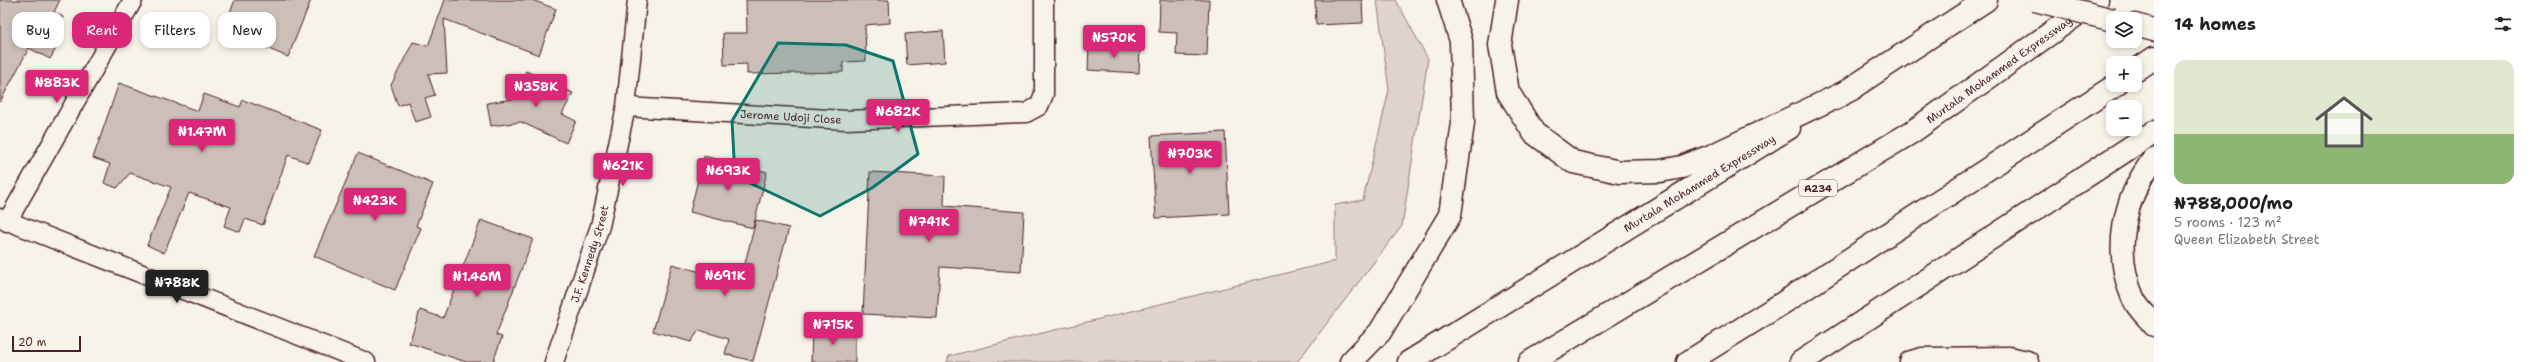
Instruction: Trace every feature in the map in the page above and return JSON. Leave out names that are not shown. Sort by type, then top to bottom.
[{"type":"highway","points":[[1351,362],[1380,332],[1450,215],[1463,123],[1461,41],[1448,0]]},
{"type":"highway","points":[[1507,0],[1500,45],[1508,92],[1534,133],[1573,162],[1620,172],[1660,171],[1682,167],[1711,156],[1852,89]]},
{"type":"highway","name":"Murtala Mohammed Expressway","points":[[1409,362],[1852,89],[1986,0]]},
{"type":"highway","points":[[2035,0],[2106,18]]},
{"type":"highway","name":"Murtala Mohammed Expressway","points":[[1530,362],[1912,132],[2097,0]]},
{"type":"highway","points":[[2142,27],[2154,30]]},
{"type":"highway","points":[[2142,66],[2154,58]]},
{"type":"highway","points":[[1688,362],[1786,301],[2106,92]]},
{"type":"highway","points":[[1801,362],[2154,132]]},
{"type":"highway","points":[[2154,159],[2144,171],[2128,203],[2122,234],[2125,270],[2134,299],[2154,325]]},
{"type":"highway","points":[[1910,362],[1922,359],[2009,358],[2027,362]]},
{"type":"street","points":[[133,0],[4,220],[366,362]]},
{"type":"street","name":"J.F. Kennedy Street","points":[[554,362],[600,226],[626,107],[637,0]]},
{"type":"street","name":"Jerome Udoji Close","points":[[626,107],[846,120],[1026,113],[1039,106],[1044,94],[1044,0]]},
{"type":"highlighted area","points":[[778,43],[846,45],[893,61],[918,154],[872,188],[820,216],[735,176],[732,121]]},
{"type":"shaded area","points":[[1377,0],[1396,0],[1428,59],[1402,226],[1297,362],[947,362],[949,356],[1335,261],[1335,205],[1363,200],[1389,90]]},
{"type":"building","points":[[0,0],[60,0],[54,12],[12,12],[12,48],[29,48],[0,102]]},
{"type":"building","points":[[235,0],[311,0],[288,57],[266,48],[276,48],[276,12],[230,12]]},
{"type":"building","points":[[445,0],[532,0],[556,9],[539,55],[444,19],[447,73],[428,74],[435,95],[425,98],[431,117],[415,122],[408,102],[398,106],[391,85],[413,42],[428,46]]},
{"type":"building","points":[[746,0],[889,0],[890,23],[865,25],[866,61],[843,62],[843,72],[747,74],[747,64],[724,65],[723,33],[747,33]]},
{"type":"building","points":[[1160,0],[1209,0],[1207,56],[1176,55],[1177,33],[1159,32]]},
{"type":"building","points":[[1315,0],[1362,0],[1363,23],[1316,25]]},
{"type":"building","points":[[943,31],[945,62],[907,65],[905,34]]},
{"type":"building","points":[[1089,45],[1140,48],[1139,73],[1088,70]]},
{"type":"building","points":[[29,48],[56,48],[50,59]]},
{"type":"building","points":[[526,71],[573,93],[562,114],[576,121],[566,143],[521,122],[491,126],[487,103],[513,99]]},
{"type":"building","points":[[119,83],[198,111],[204,94],[240,107],[243,100],[322,130],[309,163],[288,155],[263,225],[245,219],[240,232],[224,226],[231,207],[189,193],[164,253],[147,245],[171,187],[130,173],[117,188],[104,183],[110,164],[93,158]]},
{"type":"building","points":[[1225,132],[1229,214],[1156,218],[1151,136]]},
{"type":"building","points":[[358,153],[433,184],[416,226],[421,228],[395,290],[314,256]]},
{"type":"building","points":[[704,156],[767,172],[753,228],[690,212]]},
{"type":"building","points":[[870,172],[945,176],[944,206],[1024,212],[1021,272],[940,267],[937,318],[863,314]]},
{"type":"building","points":[[481,220],[533,239],[496,335],[502,337],[493,362],[466,362],[409,343],[420,310],[443,318]]},
{"type":"building","points":[[756,220],[789,228],[753,361],[725,354],[729,339],[699,330],[691,342],[653,331],[672,264],[740,283]]},
{"type":"building","points":[[812,329],[855,330],[855,362],[811,362]]}]
